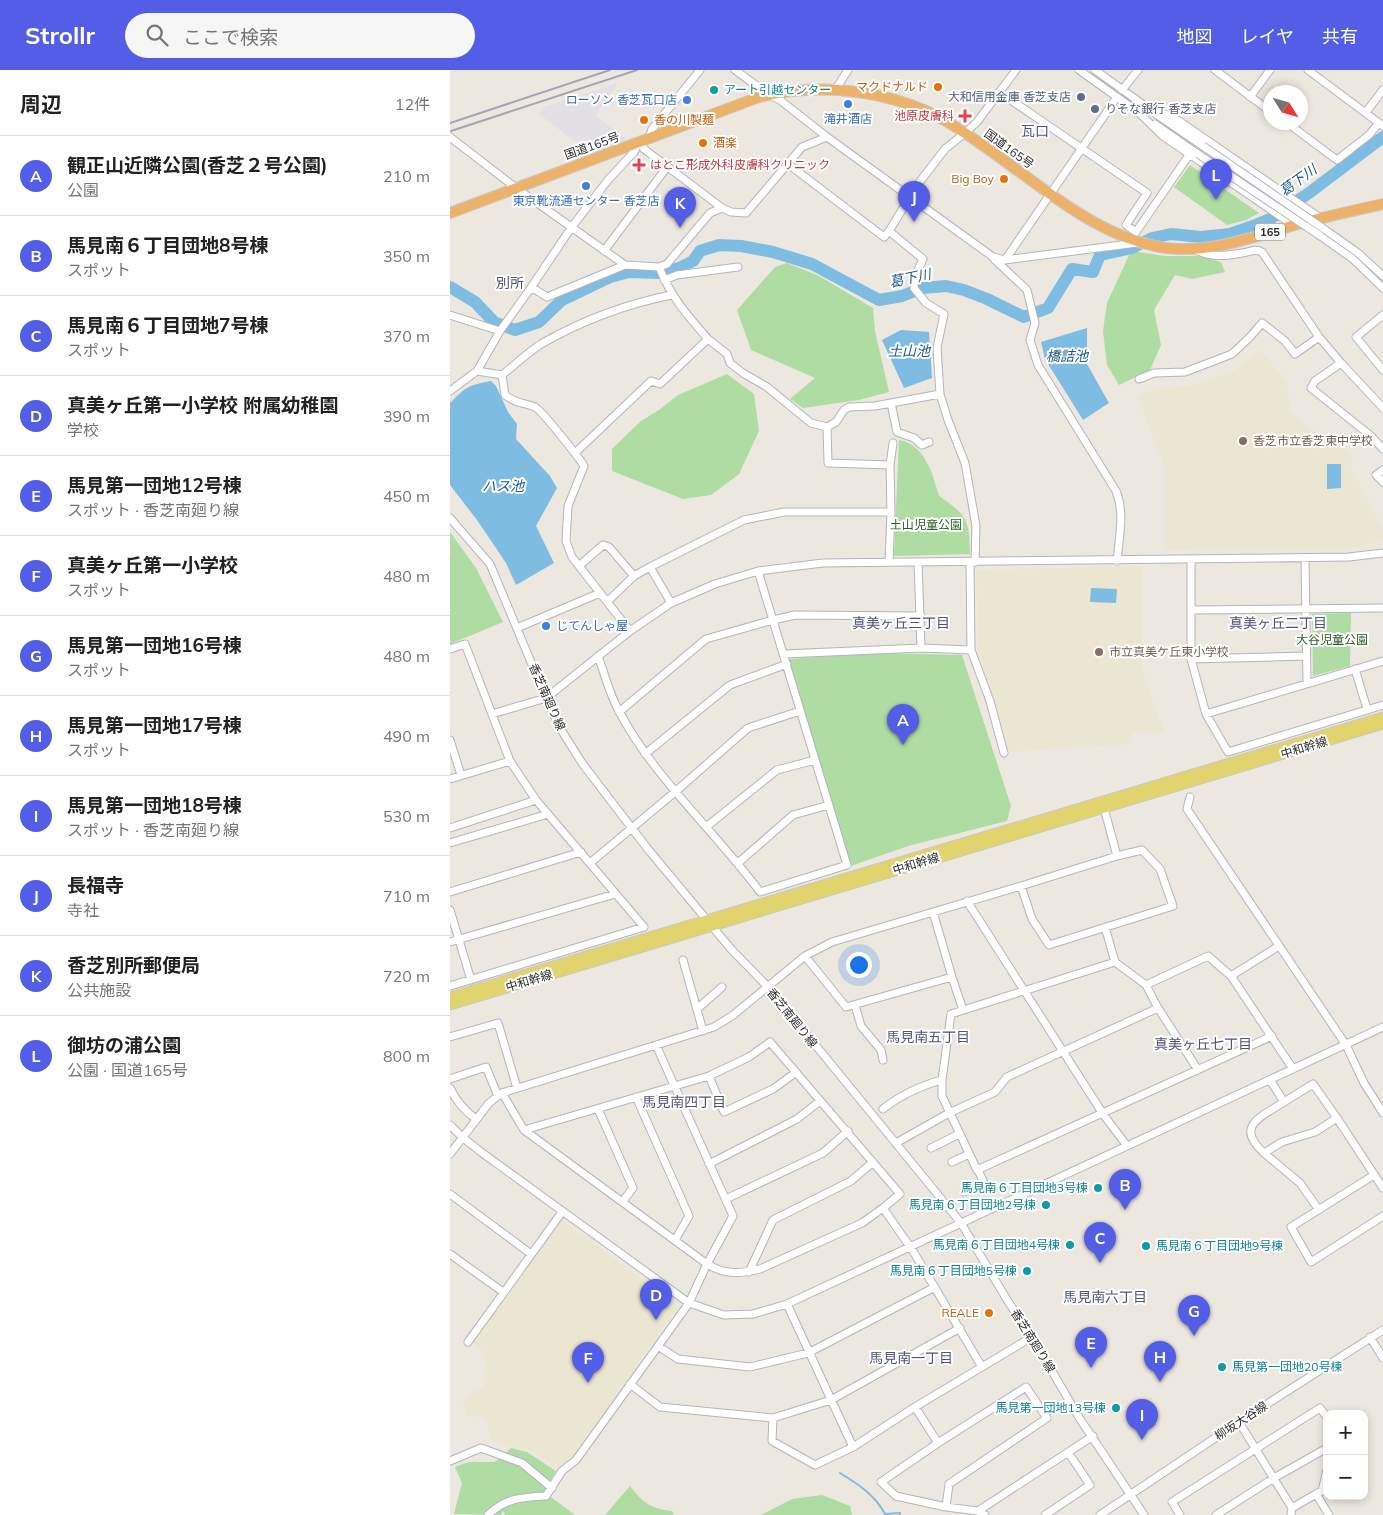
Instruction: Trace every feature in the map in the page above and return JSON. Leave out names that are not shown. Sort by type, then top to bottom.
[{"type":"highway","name":"国道165号","points":[[450,213],[724,108],[768,94],[799,90],[835,90],[877,96],[905,104],[936,117],[965,133],[1093,222],[1155,246],[1194,249],[1221,246],[1290,224],[1383,204]]},
{"type":"main road","name":"中和幹線","points":[[450,1005],[710,923],[1383,717]]},
{"type":"main road","name":"中和幹線","points":[[450,997],[1104,808],[1383,724]]},
{"type":"street","points":[[450,391],[477,370],[500,331],[571,228],[608,180],[634,152],[700,70]]},
{"type":"street","points":[[735,70],[768,94],[780,100],[827,137],[993,258],[1026,290],[1035,323],[1030,340],[1038,365],[1120,500],[1117,561]]},
{"type":"street","points":[[835,90],[848,70]]},
{"type":"street","points":[[788,164],[884,237],[907,202],[908,197],[945,149],[976,122],[1016,70]]},
{"type":"street","points":[[1079,70],[1198,154],[1358,253],[1383,276]]},
{"type":"street","points":[[1095,70],[1322,232],[1383,288]]},
{"type":"street","points":[[1122,90],[1138,70]]},
{"type":"street","points":[[1215,70],[1263,107]]},
{"type":"street","points":[[1250,97],[1270,70]]},
{"type":"street","points":[[1297,130],[1337,160],[1381,124],[1308,70]]},
{"type":"street","points":[[1366,112],[1383,90]]},
{"type":"street","points":[[999,92],[1148,193],[1126,225],[1136,232],[1189,155]]},
{"type":"street","points":[[1005,260],[1117,97]]},
{"type":"street","points":[[1142,104],[1176,119],[1320,218]]},
{"type":"street","points":[[1136,110],[1163,136],[1290,224]]},
{"type":"street","points":[[450,137],[516,188],[625,265]]},
{"type":"street","points":[[644,140],[644,149],[722,208],[731,212],[746,213],[802,147],[827,137]]},
{"type":"street","points":[[604,251],[667,167]]},
{"type":"street","points":[[530,289],[536,290],[547,297],[625,265],[659,267],[667,264],[710,213],[722,208]]},
{"type":"street","points":[[889,231],[923,259],[914,279],[914,288],[926,303],[944,314],[937,348],[940,394],[965,463],[976,526],[972,562],[971,650],[990,701],[1004,753]]},
{"type":"street","points":[[993,258],[1005,260],[1141,242]]},
{"type":"street","points":[[1194,249],[1210,256],[1255,250],[1262,252],[1319,337],[1383,408]]},
{"type":"street","points":[[664,280],[677,275],[738,266]]},
{"type":"street","points":[[659,267],[671,295],[708,339],[727,354],[730,363],[742,373],[767,386],[811,423],[827,427],[836,422],[844,410],[849,407],[891,403],[940,394]]},
{"type":"street","points":[[477,370],[502,375],[541,344],[579,325],[640,302],[671,295]]},
{"type":"street","points":[[450,315],[500,331]]},
{"type":"street","points":[[1383,315],[1356,337],[1383,370]]},
{"type":"street","points":[[1139,379],[1154,373],[1185,372],[1232,354],[1250,337],[1262,322],[1285,341],[1295,354],[1319,337]]},
{"type":"street","points":[[575,453],[651,381],[660,384],[708,339]]},
{"type":"street","points":[[1341,363],[1315,381],[1311,388],[1371,436],[1383,448]]},
{"type":"street","points":[[502,375],[506,395],[514,402],[536,408],[584,466],[568,506],[566,541],[572,557],[630,631]]},
{"type":"street","points":[[891,403],[897,432],[914,438],[922,445],[929,442]]},
{"type":"street","points":[[827,427],[828,463],[890,465]]},
{"type":"street","points":[[889,562],[890,465],[893,443]]},
{"type":"street","points":[[1383,470],[1376,475],[1383,482]]},
{"type":"street","points":[[608,601],[634,576],[744,520],[784,512],[891,512]]},
{"type":"street","name":"香芝南廻り線","points":[[450,518],[490,564],[546,698],[560,728],[582,763],[632,828],[710,923],[768,988],[961,1223],[1009,1303],[1032,1337],[1080,1419],[1144,1515]]},
{"type":"street","points":[[579,566],[603,545],[609,547],[634,576]]},
{"type":"street","points":[[492,714],[546,698],[630,631],[671,603],[715,584],[758,571],[823,563],[1305,558],[1349,557],[1383,553]]},
{"type":"street","points":[[1305,558],[1307,683]]},
{"type":"street","points":[[1191,560],[1192,659],[1206,714],[1228,752],[1383,705]]},
{"type":"street","points":[[918,562],[921,648]]},
{"type":"street","points":[[650,567],[671,603]]},
{"type":"street","points":[[598,656],[619,712],[645,754],[675,792],[738,863],[760,892],[846,865],[758,571]]},
{"type":"street","points":[[517,628],[600,594]]},
{"type":"street","points":[[1192,610],[1383,608]]},
{"type":"street","points":[[619,712],[706,639],[795,615],[921,616]]},
{"type":"street","points":[[450,649],[465,644],[510,761],[536,800],[644,927],[450,986]]},
{"type":"street","points":[[784,654],[921,648],[971,650]]},
{"type":"street","points":[[1192,659],[1306,656]]},
{"type":"street","points":[[1206,714],[1383,661]]},
{"type":"street","points":[[645,754],[730,685],[787,664]]},
{"type":"street","points":[[1355,669],[1367,709]]},
{"type":"street","points":[[590,863],[748,728],[800,711]]},
{"type":"street","points":[[450,740],[461,775]]},
{"type":"street","points":[[706,827],[777,770],[815,760]]},
{"type":"street","points":[[450,779],[510,761]]},
{"type":"street","points":[[1190,797],[1187,809],[1346,1044],[1364,1083],[1383,1112]]},
{"type":"street","points":[[450,828],[536,800]]},
{"type":"street","points":[[738,863],[793,815],[829,805]]},
{"type":"street","points":[[1104,808],[1117,856]]},
{"type":"street","points":[[450,843],[548,814]]},
{"type":"street","points":[[450,1154],[489,1104],[500,1095],[656,1045],[704,1032],[732,1016],[805,956],[832,942],[1142,850],[1160,869],[1173,906],[1049,945],[1032,919],[1021,886]]},
{"type":"street","points":[[450,892],[581,852]]},
{"type":"street","points":[[450,942],[615,894]]},
{"type":"street","points":[[967,901],[1064,1050],[1103,1114],[1128,1146]]},
{"type":"street","points":[[450,910],[471,980]]},
{"type":"street","points":[[933,912],[964,1010]]},
{"type":"street","points":[[1105,927],[1115,962],[1146,986],[1198,1070]]},
{"type":"street","points":[[1231,976],[1279,946]]},
{"type":"street","points":[[805,956],[846,1007],[952,976]]},
{"type":"street","points":[[1146,986],[1208,956],[1231,976],[1293,1069]]},
{"type":"street","points":[[683,960],[704,1032]]},
{"type":"street","points":[[964,1192],[984,1183],[942,1096],[942,1080],[951,1014],[1115,962]]},
{"type":"street","points":[[697,1009],[722,987]]},
{"type":"street","points":[[855,1005],[861,1026],[881,1050],[884,1060]]},
{"type":"street","points":[[896,1143],[949,1113],[995,1092],[1007,1077],[1158,1008]]},
{"type":"street","points":[[450,1038],[498,1023],[517,1088]]},
{"type":"street","points":[[450,1126],[462,1138],[689,1303],[724,1314],[753,1314],[787,1304],[1383,1027]]},
{"type":"street","points":[[978,1170],[1272,1036]]},
{"type":"street","points":[[450,1079],[486,1067],[500,1095],[524,1130],[707,1264],[726,1273],[749,1272],[760,1269],[862,1222],[900,1194],[770,1042],[749,1058],[709,1076],[524,1130]]},
{"type":"street","points":[[488,1515],[497,1507],[522,1497],[546,1496],[562,1471],[576,1460],[689,1303],[707,1264],[733,1216],[656,1045]]},
{"type":"street","points":[[709,1076],[724,1112],[772,1089],[795,1073]]},
{"type":"street","points":[[883,1108],[901,1097],[942,1080]]},
{"type":"street","points":[[1270,1080],[1284,1102]]},
{"type":"street","points":[[1319,1210],[1300,1182],[1264,1153],[1250,1136],[1251,1126],[1257,1119],[1313,1084],[1383,1188]]},
{"type":"street","points":[[450,1088],[458,1102],[476,1120]]},
{"type":"street","points":[[636,1097],[689,1216],[675,1240]]},
{"type":"street","points":[[709,1164],[797,1120],[820,1101]]},
{"type":"street","points":[[598,1109],[633,1188],[623,1201]]},
{"type":"street","points":[[1264,1153],[1282,1142],[1315,1132],[1337,1118]]},
{"type":"street","points":[[726,1199],[823,1153],[848,1131]]},
{"type":"street","points":[[931,1148],[959,1134]]},
{"type":"street","points":[[952,1162],[969,1154]]},
{"type":"street","points":[[749,1272],[773,1220],[851,1182],[873,1162]]},
{"type":"street","points":[[1374,1175],[1291,1227],[1311,1262],[1383,1216]]},
{"type":"street","points":[[450,1194],[531,1254]]},
{"type":"street","points":[[883,1208],[935,1287],[982,1368]]},
{"type":"street","points":[[468,1342],[562,1212]]},
{"type":"street","points":[[450,1254],[503,1292]]},
{"type":"street","points":[[658,1346],[678,1359],[750,1367],[808,1353],[935,1287]]},
{"type":"street","points":[[787,1304],[853,1447]]},
{"type":"street","points":[[630,1384],[660,1406],[773,1418],[831,1400],[960,1328]]},
{"type":"street","name":"柳坂大谷線","points":[[1100,1515],[1239,1422],[1383,1330]]},
{"type":"street","points":[[773,1418],[772,1440],[815,1465],[853,1447],[915,1407],[1032,1337]]},
{"type":"street","points":[[1370,1337],[1383,1358]]},
{"type":"street","points":[[946,1507],[950,1484],[1048,1418],[1026,1387],[881,1482],[896,1496],[946,1507],[978,1511],[985,1515]]},
{"type":"street","points":[[915,1407],[938,1443]]},
{"type":"street","points":[[1180,1515],[1172,1502],[1320,1408],[1323,1412]]},
{"type":"street","points":[[1239,1422],[1274,1478],[1292,1512],[1316,1494],[1322,1492],[1323,1488]]},
{"type":"street","points":[[978,1511],[1093,1436]]},
{"type":"street","points":[[450,1461],[481,1448],[522,1463],[552,1488]]},
{"type":"street","points":[[1216,1515],[1274,1478],[1323,1450]]},
{"type":"street","points":[[1045,1515],[1090,1485],[1068,1452]]},
{"type":"street","points":[[1316,1494],[1329,1515]]},
{"type":"shaded area","points":[[618,83],[595,115],[630,142],[594,156],[539,114],[544,107]]},
{"type":"shaded area","name":"香芝市立香芝東中学校","points":[[1260,350],[1287,382],[1290,411],[1310,429],[1354,454],[1350,466],[1381,526],[1383,526],[1383,540],[1355,548],[1164,550],[1164,465],[1137,396],[1161,387],[1189,386],[1233,371]]},
{"type":"shaded area","points":[[1143,566],[1141,667],[1164,732],[1132,732],[1131,744],[1010,752],[978,649],[976,570]]},
{"type":"shaded area","points":[[562,1220],[677,1305],[677,1309],[643,1355],[620,1395],[575,1455],[558,1468],[531,1450],[501,1444],[490,1439],[486,1418],[468,1416],[462,1400],[484,1386],[485,1361],[483,1351],[472,1341]]},
{"type":"green space","points":[[1190,165],[1259,213],[1246,220],[1227,225],[1174,187]]},
{"type":"green space","points":[[1131,251],[1165,256],[1199,256],[1221,262],[1225,272],[1192,279],[1175,275],[1154,310],[1161,345],[1150,370],[1119,385],[1107,365],[1103,331],[1107,303]]},
{"type":"green space","points":[[787,263],[819,276],[873,308],[875,331],[889,392],[859,400],[803,408],[790,399],[815,378],[751,350],[737,310],[775,267]]},
{"type":"green space","points":[[727,374],[754,394],[759,431],[739,474],[711,495],[683,499],[612,471],[612,449],[641,421],[678,395]]},
{"type":"green space","name":"土山児童公園","points":[[899,440],[915,447],[922,454],[931,470],[939,496],[956,509],[965,519],[969,533],[970,554],[894,556]]},
{"type":"green space","points":[[450,532],[476,568],[503,622],[450,644]]},
{"type":"green space","name":"大谷児童公園","points":[[1351,613],[1350,666],[1313,676],[1312,614]]},
{"type":"green space","points":[[878,653],[962,655],[1011,806],[1007,821],[908,846],[851,866],[787,659]]},
{"type":"green space","points":[[511,1448],[527,1452],[556,1471],[544,1492],[575,1515],[505,1515],[503,1511],[501,1515],[454,1514],[462,1483],[455,1467],[469,1462],[495,1462]]},
{"type":"green space","points":[[630,1486],[648,1504],[672,1511],[674,1515],[605,1515]]},
{"type":"green space","points":[[822,1495],[850,1506],[852,1515],[761,1515],[792,1499]]},
{"type":"water","name":"橋詰池","points":[[1087,328],[1087,364],[1109,403],[1083,420],[1045,359],[1041,342]]},
{"type":"water","name":"土山池","points":[[901,330],[929,332],[932,378],[904,388],[882,340]]},
{"type":"water","name":"ハス池","points":[[491,381],[496,386],[508,412],[517,424],[516,439],[550,476],[557,488],[536,526],[554,563],[516,585],[506,563],[477,520],[450,485],[450,403],[468,387]]},
{"type":"water","points":[[1327,464],[1341,464],[1341,488],[1327,489]]},
{"type":"water","points":[[1091,588],[1117,589],[1116,603],[1090,602]]},
{"type":"waterway","name":"葛下川","points":[[450,287],[475,302],[494,322],[515,330],[539,322],[562,300],[610,277],[629,272],[660,273],[679,268],[693,261],[700,251],[719,245],[741,246],[773,252],[812,264],[879,300],[902,296],[923,288],[946,286],[964,290],[987,299],[1024,317],[1048,308],[1072,269],[1093,272],[1100,255],[1132,248],[1152,238],[1171,234],[1201,237],[1230,234],[1270,219],[1309,193],[1383,137]]},
{"type":"waterway","points":[[840,1473],[871,1496],[885,1514],[900,1513],[900,1515]]},
{"type":"railway","points":[[450,123],[610,70]]},
{"type":"railway","points":[[451,131],[637,70]]},
{"type":"place","name":"マクドナルド","points":[[938,87]]},
{"type":"place","name":"アート引越センター","points":[[714,90]]},
{"type":"place","name":"大和信用金庫 香芝支店","points":[[1081,97]]},
{"type":"place","name":"ローソン 香芝瓦口店","points":[[687,100]]},
{"type":"place","name":"滝井酒店","points":[[848,104]]},
{"type":"place","name":"りそな銀行 香芝支店","points":[[1095,109]]},
{"type":"place","name":"池原皮膚科","points":[[965,116]]},
{"type":"place","name":"香の川製麺","points":[[644,120]]},
{"type":"place","name":"酒楽","points":[[703,143]]},
{"type":"place","name":"はとこ形成外科皮膚科クリニック","points":[[639,165]]},
{"type":"place","name":"Big Boy","points":[[1004,179]]},
{"type":"place","name":"東京靴流通センター 香芝店","points":[[586,186]]},
{"type":"place","name":"御坊の浦公園","points":[[1216,200]]},
{"type":"place","name":"長福寺","points":[[914,222]]},
{"type":"place","name":"香芝別所郵便局","points":[[680,228]]},
{"type":"place","name":"香芝市立香芝東中学校","points":[[1243,441]]},
{"type":"place","name":"じてんしゃ屋","points":[[546,626]]},
{"type":"place","name":"市立真美ケ丘東小学校","points":[[1099,652]]},
{"type":"place","name":"観正山近隣公園(香芝２号公園)","points":[[903,745]]},
{"type":"place","name":"馬見南６丁目団地3号棟","points":[[1098,1188]]},
{"type":"place","name":"馬見南６丁目団地2号棟","points":[[1046,1205]]},
{"type":"place","name":"馬見南６丁目団地8号棟","points":[[1125,1210]]},
{"type":"place","name":"馬見南６丁目団地4号棟","points":[[1070,1245]]},
{"type":"place","name":"馬見南６丁目団地9号棟","points":[[1146,1246]]},
{"type":"place","name":"馬見南６丁目団地7号棟","points":[[1100,1263]]},
{"type":"place","name":"馬見南６丁目団地5号棟","points":[[1027,1271]]},
{"type":"place","name":"REALE","points":[[989,1313]]},
{"type":"place","name":"真美ヶ丘第一小学校 附属幼稚園","points":[[656,1320]]},
{"type":"place","name":"馬見第一団地16号棟","points":[[1194,1336]]},
{"type":"place","name":"馬見第一団地20号棟","points":[[1222,1367]]},
{"type":"place","name":"馬見第一団地12号棟","points":[[1091,1368]]},
{"type":"place","name":"馬見第一団地17号棟","points":[[1160,1382]]},
{"type":"place","name":"真美ヶ丘第一小学校","points":[[588,1383]]},
{"type":"place","name":"馬見第一団地13号棟","points":[[1116,1408]]},
{"type":"place","name":"馬見第一団地18号棟","points":[[1142,1440]]},
{"type":"district","name":"瓦口","points":[[1035,131]]},
{"type":"district","name":"別所","points":[[510,283]]},
{"type":"district","name":"真美ヶ丘三丁目","points":[[901,623]]},
{"type":"district","name":"真美ヶ丘二丁目","points":[[1278,623]]},
{"type":"district","name":"馬見南五丁目","points":[[928,1037]]},
{"type":"district","name":"真美ヶ丘七丁目","points":[[1203,1044]]},
{"type":"district","name":"馬見南四丁目","points":[[684,1102]]},
{"type":"district","name":"馬見南六丁目","points":[[1105,1297]]},
{"type":"district","name":"馬見南一丁目","points":[[911,1358]]}]
